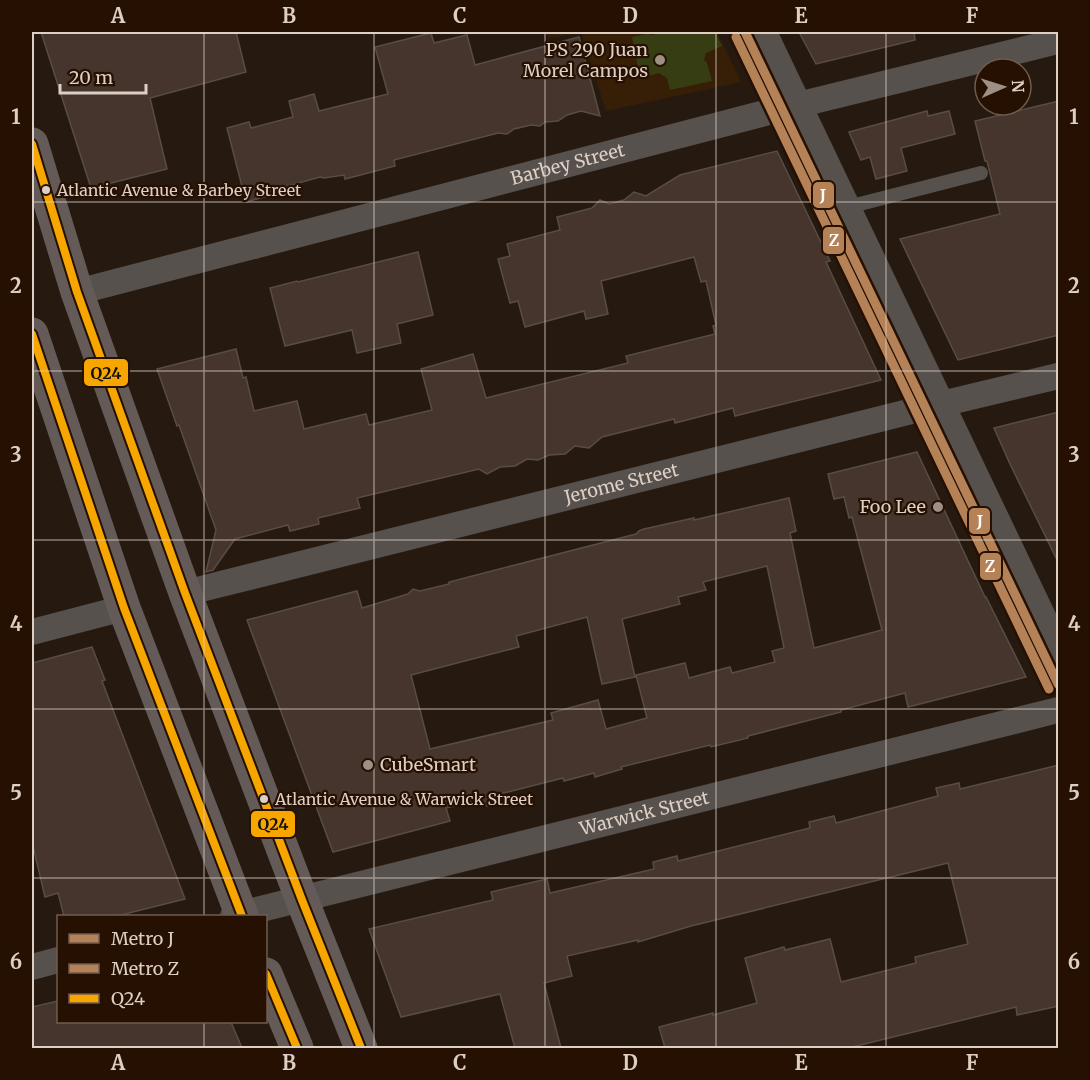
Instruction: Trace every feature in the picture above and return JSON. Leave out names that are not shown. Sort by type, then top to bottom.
[{"type":"main road","points":[[32,144],[77,292],[185,593],[361,1048]]},
{"type":"main road","points":[[32,334],[124,608],[238,915]]},
{"type":"main road","points":[[267,976],[297,1048]]},
{"type":"street","points":[[760,32],[1059,656]]},
{"type":"street","name":"Barbey Street","points":[[77,292],[734,121],[1059,41]]},
{"type":"street","name":"Jerome Street","points":[[185,593],[1059,376]]},
{"type":"street","points":[[32,632],[124,608]]},
{"type":"street","name":"Warwick Street","points":[[242,915],[1059,710]]},
{"type":"street","points":[[32,967],[57,960]]},
{"type":"lane","points":[[844,208],[981,173]]},
{"type":"shaded area","name":"PS 290 Juan Morel Campos","points":[[546,32],[717,32],[741,82],[606,111],[581,33],[548,38]]},
{"type":"green space","points":[[657,32],[715,32],[722,46],[706,53],[704,60],[712,81],[670,90],[667,78],[659,73],[640,78],[632,37],[653,35]]},
{"type":"building","points":[[41,32],[236,32],[246,72],[150,98],[167,169],[91,188]]},
{"type":"building","points":[[799,32],[914,32],[915,40],[816,64]]},
{"type":"building","points":[[431,33],[434,43],[467,35],[475,65],[579,37],[600,116],[581,111],[567,115],[558,121],[545,122],[540,126],[531,125],[514,129],[507,134],[498,133],[394,160],[395,166],[345,179],[344,175],[320,177],[273,190],[275,194],[246,202],[227,128],[249,122],[251,128],[293,117],[289,101],[314,94],[319,111],[388,94],[375,47]]},
{"type":"building","points":[[1059,101],[1059,335],[958,360],[900,239],[1000,214],[975,121],[992,117],[1033,117],[1033,107]]},
{"type":"building","points":[[927,111],[928,116],[949,111],[955,134],[901,148],[907,171],[876,179],[870,157],[861,160],[849,132]]},
{"type":"building","points":[[777,151],[830,261],[826,262],[881,380],[735,416],[733,408],[675,423],[674,419],[602,437],[589,448],[575,446],[565,454],[549,455],[538,460],[527,459],[515,466],[500,467],[487,474],[479,469],[357,498],[360,508],[318,518],[319,524],[290,531],[288,525],[235,539],[213,570],[206,572],[216,530],[157,369],[236,349],[254,411],[297,401],[304,429],[366,414],[369,425],[432,410],[421,369],[473,354],[486,398],[628,363],[626,356],[715,334],[713,326],[716,325],[706,281],[701,282],[694,257],[601,281],[608,314],[586,319],[584,311],[525,327],[518,301],[510,303],[498,259],[510,256],[507,244],[560,230],[557,217],[592,208],[600,200],[609,204],[624,200],[634,192],[646,196],[680,175]]},
{"type":"building","points":[[418,252],[433,315],[397,324],[401,343],[357,353],[352,330],[285,346],[270,288]]},
{"type":"building","points":[[1059,412],[1059,564],[994,428]]},
{"type":"building","points":[[917,452],[985,597],[1026,677],[908,707],[905,693],[748,736],[748,738],[621,767],[622,769],[595,777],[594,773],[564,781],[563,778],[496,795],[487,806],[477,801],[446,808],[450,821],[333,852],[247,620],[357,591],[362,608],[408,594],[413,589],[420,591],[449,584],[449,582],[636,534],[644,529],[789,498],[796,531],[790,533],[814,648],[882,630],[852,517],[849,518],[844,497],[834,499],[828,474]],"holes":[[[767,566],[784,648],[772,651],[775,662],[732,673],[730,667],[689,678],[685,663],[636,675],[647,718],[606,729],[598,700],[551,713],[553,720],[430,749],[411,675],[519,647],[516,636],[587,617],[602,684],[635,677],[622,619],[680,604],[678,597],[706,590],[703,582]]]},
{"type":"building","points":[[92,647],[105,680],[102,681],[185,899],[121,915],[64,915],[58,893],[45,897],[32,842],[32,663]]},
{"type":"building","points":[[1059,765],[1059,1006],[1017,1015],[1016,1007],[848,1048],[665,1048],[659,1027],[757,1003],[745,958],[784,947],[785,950],[830,939],[841,982],[916,963],[915,957],[968,944],[948,863],[691,926],[638,942],[638,940],[567,956],[572,976],[544,983],[561,1048],[515,1048],[500,994],[401,1017],[369,929],[493,900],[491,892],[547,879],[550,893],[654,869],[653,862],[677,856],[678,861],[810,828],[809,822],[834,816],[836,823],[938,796],[936,788],[959,783],[960,789]]},
{"type":"building","points":[[57,1001],[57,1023],[231,1023],[242,1048],[32,1048],[32,1007]]},
{"type":"metro line","name":"J","points":[[745,32],[1058,684]]},
{"type":"metro line","name":"Z","points":[[736,37],[1049,689]]},
{"type":"transit line","name":"Q24","points":[[32,144],[77,292],[185,593],[361,1048]]},
{"type":"transit line","name":"Q24","points":[[32,334],[124,608],[242,915]]},
{"type":"transit line","name":"Q24","points":[[267,976],[297,1048]]},
{"type":"place","name":"PS 290 Juan Morel Campos","points":[[660,60]]},
{"type":"place","name":"Atlantic Avenue & Barbey Street","points":[[46,190]]},
{"type":"place","name":"Foo Lee","points":[[938,507]]},
{"type":"place","name":"CubeSmart","points":[[368,765]]},
{"type":"place","name":"Atlantic Avenue & Warwick Street","points":[[264,799]]}]
